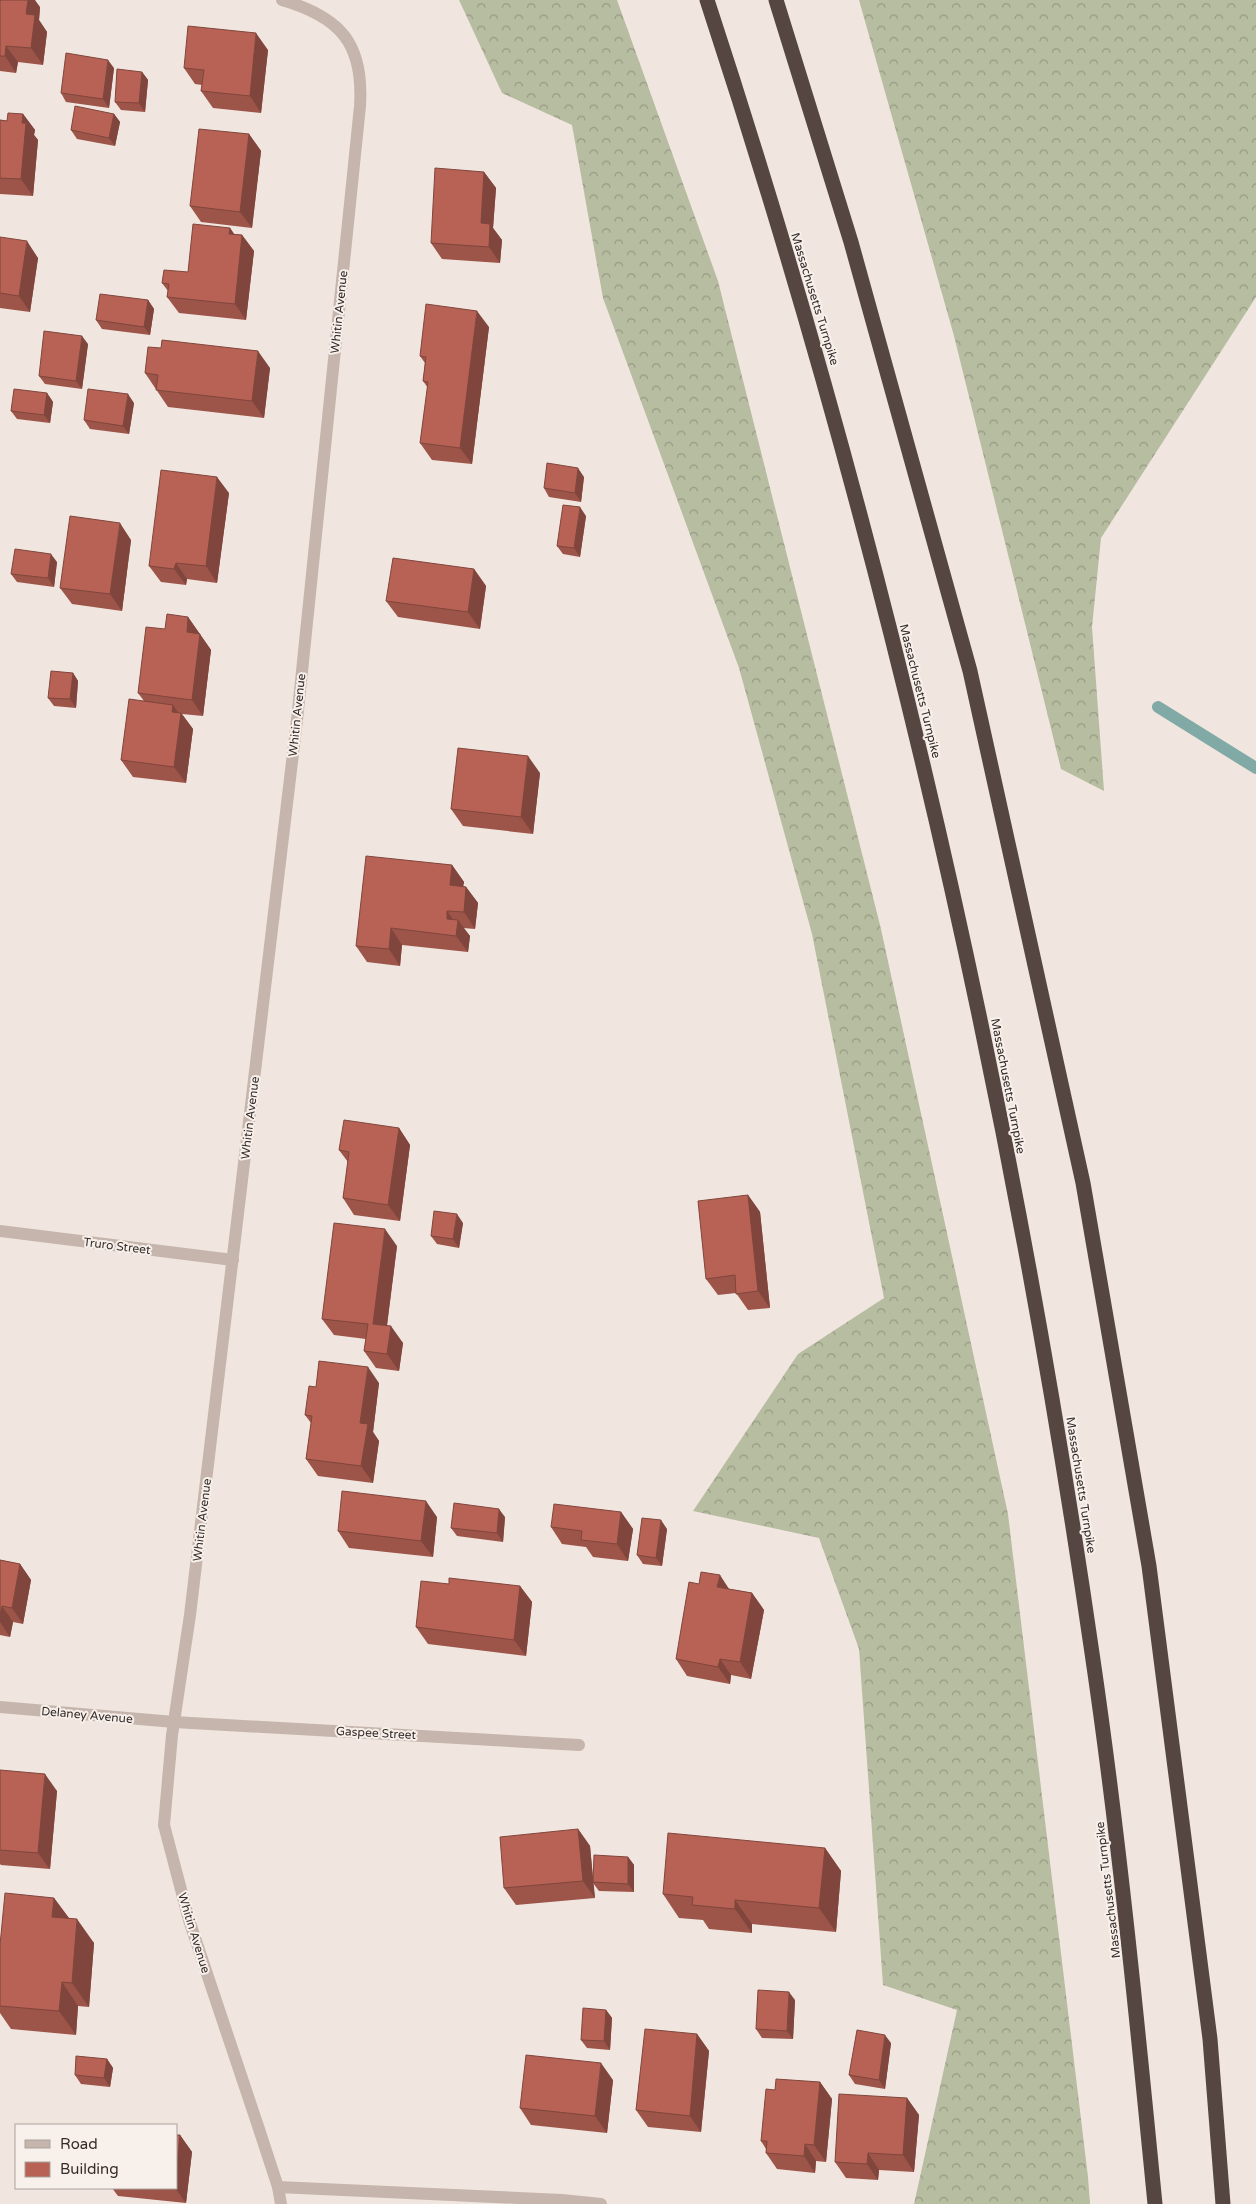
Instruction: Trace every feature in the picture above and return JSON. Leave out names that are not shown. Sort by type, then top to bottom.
[{"type":"highway","name":"Massachusetts Turnpike","points":[[707,0],[806,316],[866,534],[920,754],[966,957],[1006,1147],[1068,1492],[1093,1655],[1129,1944],[1155,2204]]},
{"type":"highway","points":[[776,0],[851,242],[970,671],[1083,1183],[1149,1566],[1210,2039],[1223,2204]]},
{"type":"street","name":"Whitin Avenue","points":[[281,2204],[278,2187],[189,1920],[164,1825],[174,1722],[190,1615],[298,710],[360,106],[361,90],[358,63],[355,51],[345,34],[322,15],[303,6],[282,0]]},
{"type":"street","name":"Truro Street","points":[[0,1231],[233,1260]]},
{"type":"street","name":"Delaney Avenue","points":[[0,1707],[174,1722]]},
{"type":"street","name":"Gaspee Street","points":[[174,1722],[579,1744]]},
{"type":"street","points":[[278,2187],[562,2200],[601,2204]]},
{"type":"green space","points":[[459,0],[617,0],[718,281],[881,929],[1008,1514],[1090,2204],[914,2204],[957,2010],[883,1985],[859,1649],[819,1538],[693,1511],[798,1354],[884,1298],[812,934],[739,668],[603,298],[572,125],[502,93]]},
{"type":"green space","points":[[859,0],[1256,0],[1256,297],[1101,538],[1092,627],[1104,791],[1061,769],[954,336]]},
{"type":"building","points":[[0,0],[28,0],[26,14],[35,15],[31,48],[6,46],[5,56],[0,56]]},
{"type":"building","points":[[188,26],[256,33],[250,96],[201,91],[204,70],[184,68]]},
{"type":"building","points":[[66,53],[108,60],[103,99],[61,93]]},
{"type":"building","points":[[117,69],[142,72],[139,103],[115,102]]},
{"type":"building","points":[[75,106],[114,114],[109,138],[71,130]]},
{"type":"building","points":[[8,113],[23,114],[22,123],[26,123],[21,179],[0,178],[0,120],[7,121]]},
{"type":"building","points":[[199,129],[249,134],[240,212],[190,206]]},
{"type":"building","points":[[435,168],[484,172],[481,223],[490,224],[489,247],[431,243]]},
{"type":"building","points":[[193,224],[230,228],[229,234],[242,235],[235,304],[167,297],[169,284],[162,283],[164,270],[188,272]]},
{"type":"building","points":[[0,237],[27,241],[19,296],[0,293]]},
{"type":"building","points":[[100,294],[148,300],[144,327],[96,320]]},
{"type":"building","points":[[426,304],[477,311],[460,448],[420,443],[428,382],[423,381],[426,357],[420,356]]},
{"type":"building","points":[[44,331],[82,336],[76,381],[39,376]]},
{"type":"building","points":[[162,340],[258,351],[252,401],[156,390],[158,375],[145,373],[148,347],[161,348]]},
{"type":"building","points":[[14,389],[47,393],[44,415],[11,411]]},
{"type":"building","points":[[88,389],[128,394],[123,426],[84,420]]},
{"type":"building","points":[[547,463],[578,468],[575,493],[544,488]]},
{"type":"building","points":[[161,470],[217,477],[206,566],[176,563],[174,569],[149,566]]},
{"type":"building","points":[[563,505],[580,507],[574,548],[557,546]]},
{"type":"building","points":[[70,516],[120,523],[110,594],[60,588]]},
{"type":"building","points":[[15,549],[51,554],[48,578],[11,574]]},
{"type":"building","points":[[393,558],[474,569],[468,612],[386,601]]},
{"type":"building","points":[[167,614],[188,617],[187,632],[200,634],[192,700],[138,693],[146,627],[165,629]]},
{"type":"building","points":[[51,671],[73,673],[70,699],[48,698]]},
{"type":"building","points":[[129,699],[173,705],[172,712],[181,713],[174,767],[121,760]]},
{"type":"building","points":[[458,748],[528,756],[521,817],[451,809]]},
{"type":"building","points":[[366,856],[452,865],[450,885],[466,887],[464,912],[447,911],[447,919],[458,920],[456,936],[391,928],[389,949],[356,946]]},
{"type":"building","points":[[344,1120],[399,1128],[388,1205],[343,1198],[349,1152],[339,1150]]},
{"type":"building","points":[[748,1195],[758,1291],[736,1294],[735,1275],[706,1279],[698,1201]]},
{"type":"building","points":[[434,1211],[457,1214],[453,1239],[431,1236]]},
{"type":"building","points":[[334,1223],[385,1229],[373,1324],[391,1326],[387,1354],[364,1351],[368,1324],[322,1319]]},
{"type":"building","points":[[319,1361],[368,1367],[360,1423],[368,1424],[361,1466],[306,1459],[312,1416],[305,1415],[309,1386],[316,1387]]},
{"type":"building","points":[[342,1491],[426,1501],[421,1541],[338,1531]]},
{"type":"building","points":[[454,1503],[499,1509],[497,1533],[451,1528]]},
{"type":"building","points":[[554,1504],[621,1512],[617,1544],[581,1540],[582,1531],[551,1527]]},
{"type":"building","points":[[642,1518],[661,1520],[656,1558],[637,1555]]},
{"type":"building","points":[[0,1560],[20,1564],[12,1608],[2,1606],[0,1615]]},
{"type":"building","points":[[701,1572],[720,1575],[717,1587],[752,1593],[740,1662],[720,1659],[718,1667],[676,1659],[689,1582],[699,1584]]},
{"type":"building","points":[[449,1578],[520,1586],[514,1640],[416,1627],[421,1581],[449,1584]]},
{"type":"building","points":[[0,1770],[45,1774],[38,1853],[0,1850]]},
{"type":"building","points":[[578,1829],[583,1881],[504,1888],[500,1837]]},
{"type":"building","points":[[668,1833],[825,1848],[819,1908],[735,1900],[735,1909],[692,1905],[693,1897],[663,1894]]},
{"type":"building","points":[[594,1855],[628,1857],[628,1884],[593,1882]]},
{"type":"building","points":[[5,1893],[54,1898],[52,1917],[77,1919],[72,1983],[62,1982],[59,2011],[0,2006],[0,1945]]},
{"type":"building","points":[[758,1990],[789,1992],[787,2031],[756,2029]]},
{"type":"building","points":[[583,2008],[606,2010],[604,2041],[581,2040]]},
{"type":"building","points":[[645,2029],[697,2034],[690,2116],[636,2110]]},
{"type":"building","points":[[857,2030],[885,2035],[879,2080],[849,2075]]},
{"type":"building","points":[[526,2055],[601,2063],[595,2116],[520,2108]]},
{"type":"building","points":[[76,2056],[107,2059],[104,2078],[75,2075]]},
{"type":"building","points":[[776,2079],[820,2082],[814,2145],[805,2144],[804,2156],[766,2153],[767,2141],[761,2141],[766,2089],[775,2090]]},
{"type":"building","points":[[839,2094],[907,2098],[903,2155],[868,2153],[867,2164],[835,2162]]},
{"type":"building","points":[[178,2135],[180,2135],[178,2154]]},
{"type":"waterway","points":[[1158,707],[1256,768]]}]
